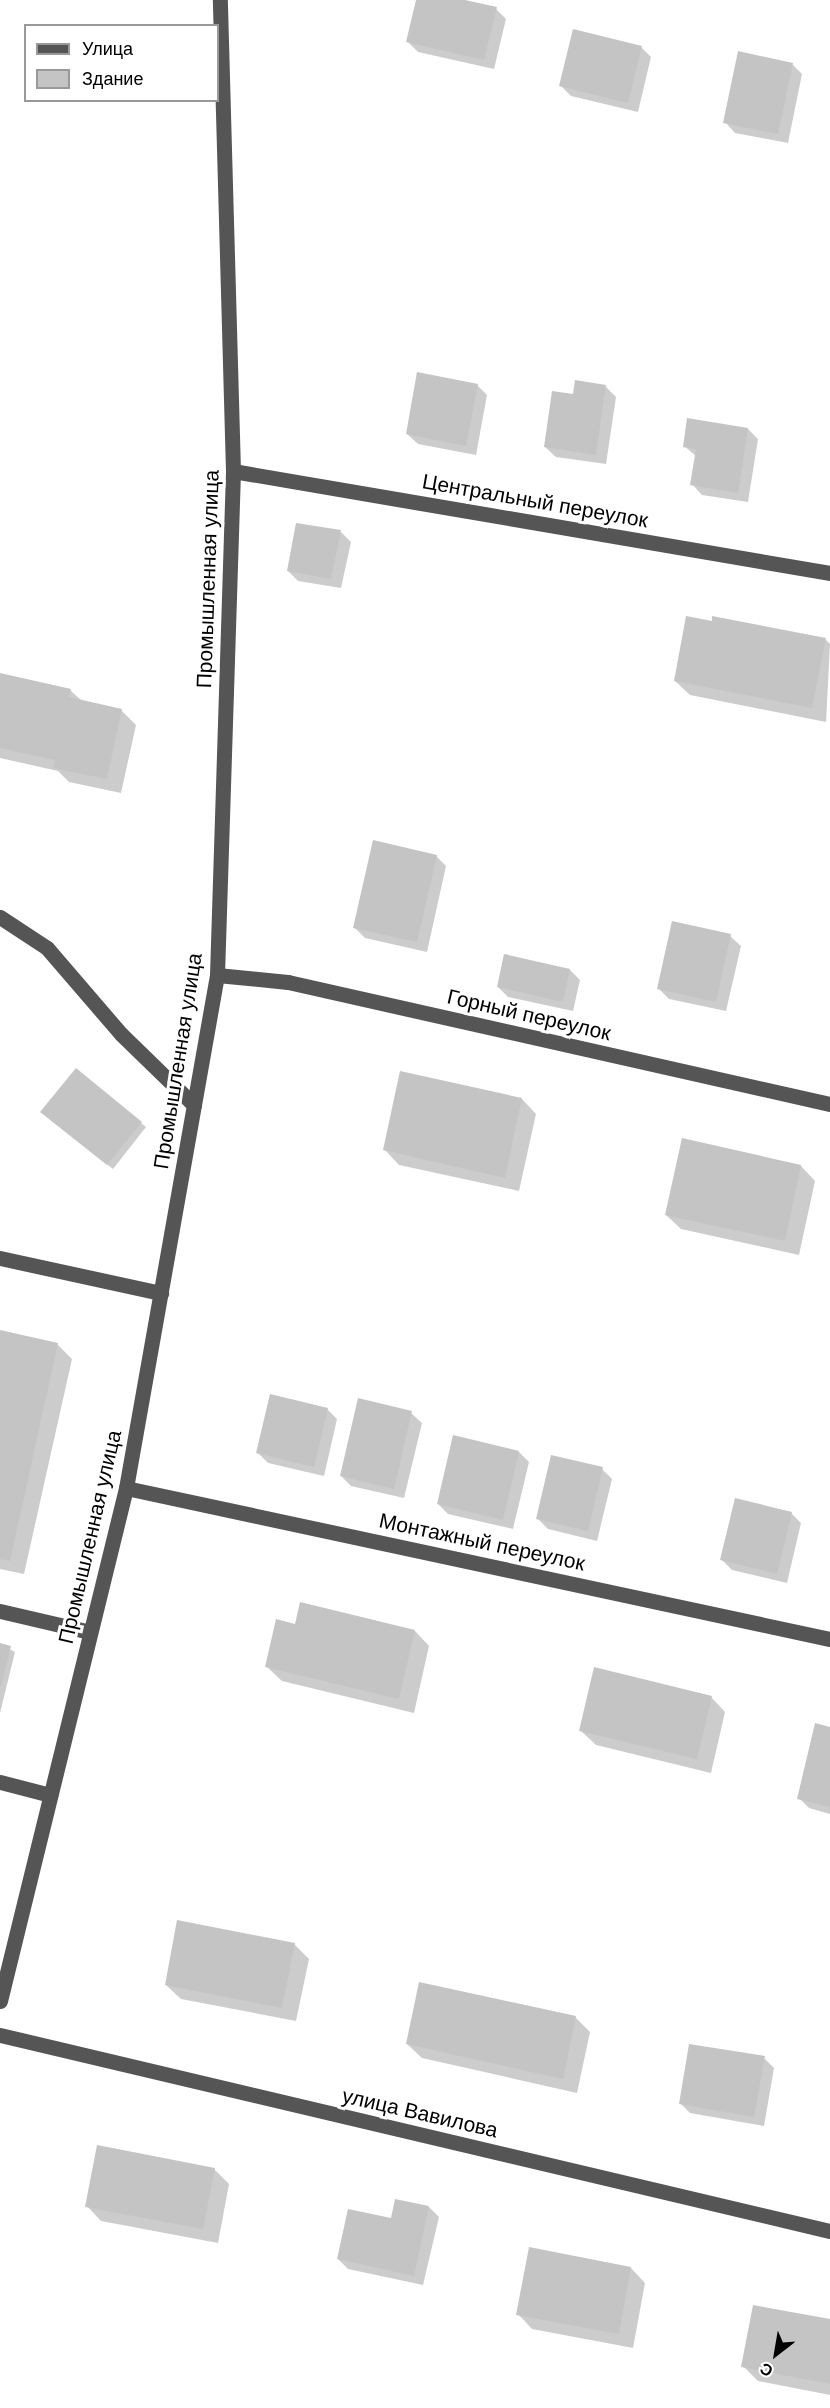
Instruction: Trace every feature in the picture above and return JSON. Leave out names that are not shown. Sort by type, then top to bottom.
[{"type":"street","name":"Промышленная улица","points":[[0,2001],[126,1488],[217,975],[233,471],[220,0]]},
{"type":"street","name":"Центральный переулок","points":[[233,471],[830,573]]},
{"type":"street","points":[[0,916],[47,948],[120,1034],[194,1105]]},
{"type":"street","name":"Горный переулок","points":[[217,975],[288,982],[830,1104]]},
{"type":"street","points":[[0,1258],[161,1293]]},
{"type":"street","name":"Монтажный переулок","points":[[126,1488],[830,1639]]},
{"type":"street","points":[[0,1611],[90,1632]]},
{"type":"street","points":[[0,1782],[50,1795]]},
{"type":"street","name":"улица Вавилова","points":[[0,2035],[830,2231]]},
{"type":"building","points":[[416,0],[465,0],[497,7],[484,60],[406,42]]},
{"type":"building","points":[[573,29],[642,46],[628,103],[559,86]]},
{"type":"building","points":[[738,51],[793,63],[778,134],[723,123]]},
{"type":"building","points":[[417,372],[478,384],[466,446],[406,434]]},
{"type":"building","points":[[575,380],[606,385],[596,455],[544,447],[552,391],[573,394]]},
{"type":"building","points":[[687,418],[748,428],[738,493],[690,485],[696,449],[683,447]]},
{"type":"building","points":[[296,523],[341,530],[331,579],[287,571]]},
{"type":"building","points":[[686,616],[712,621],[712,616],[826,638],[812,708],[674,681]]},
{"type":"building","points":[[0,673],[71,689],[69,697],[122,709],[107,779],[53,768],[55,760],[0,748]]},
{"type":"building","points":[[373,840],[437,855],[417,942],[353,928]]},
{"type":"building","points":[[672,921],[731,934],[716,1002],[657,989]]},
{"type":"building","points":[[504,954],[570,969],[563,1002],[497,987]]},
{"type":"building","points":[[76,1068],[142,1122],[107,1165],[40,1112]]},
{"type":"building","points":[[400,1071],[522,1098],[505,1178],[383,1150]]},
{"type":"building","points":[[682,1138],[801,1165],[785,1241],[665,1215]]},
{"type":"building","points":[[0,1330],[58,1343],[10,1561],[0,1559]]},
{"type":"building","points":[[270,1394],[328,1408],[314,1467],[256,1453]]},
{"type":"building","points":[[358,1398],[412,1411],[394,1489],[340,1476]]},
{"type":"building","points":[[453,1435],[519,1451],[503,1520],[437,1504]]},
{"type":"building","points":[[551,1455],[603,1467],[588,1531],[536,1519]]},
{"type":"building","points":[[735,1498],[792,1512],[777,1574],[720,1560]]},
{"type":"building","points":[[300,1602],[415,1630],[399,1699],[265,1667],[276,1619],[295,1624]]},
{"type":"building","points":[[0,1643],[11,1646],[1,1686],[0,1686]]},
{"type":"building","points":[[594,1667],[712,1696],[697,1759],[579,1731]]},
{"type":"building","points":[[815,1723],[830,1727],[830,1807],[797,1799]]},
{"type":"building","points":[[177,1920],[295,1943],[282,2008],[165,1985]]},
{"type":"building","points":[[419,1982],[576,2016],[563,2079],[406,2044]]},
{"type":"building","points":[[689,2044],[765,2056],[754,2117],[679,2104]]},
{"type":"building","points":[[97,2145],[215,2168],[203,2229],[85,2207]]},
{"type":"building","points":[[395,2199],[429,2206],[414,2276],[337,2259],[348,2209],[391,2218]]},
{"type":"building","points":[[529,2247],[631,2267],[619,2334],[516,2315]]},
{"type":"building","points":[[753,2305],[830,2319],[830,2384],[741,2367]]}]
